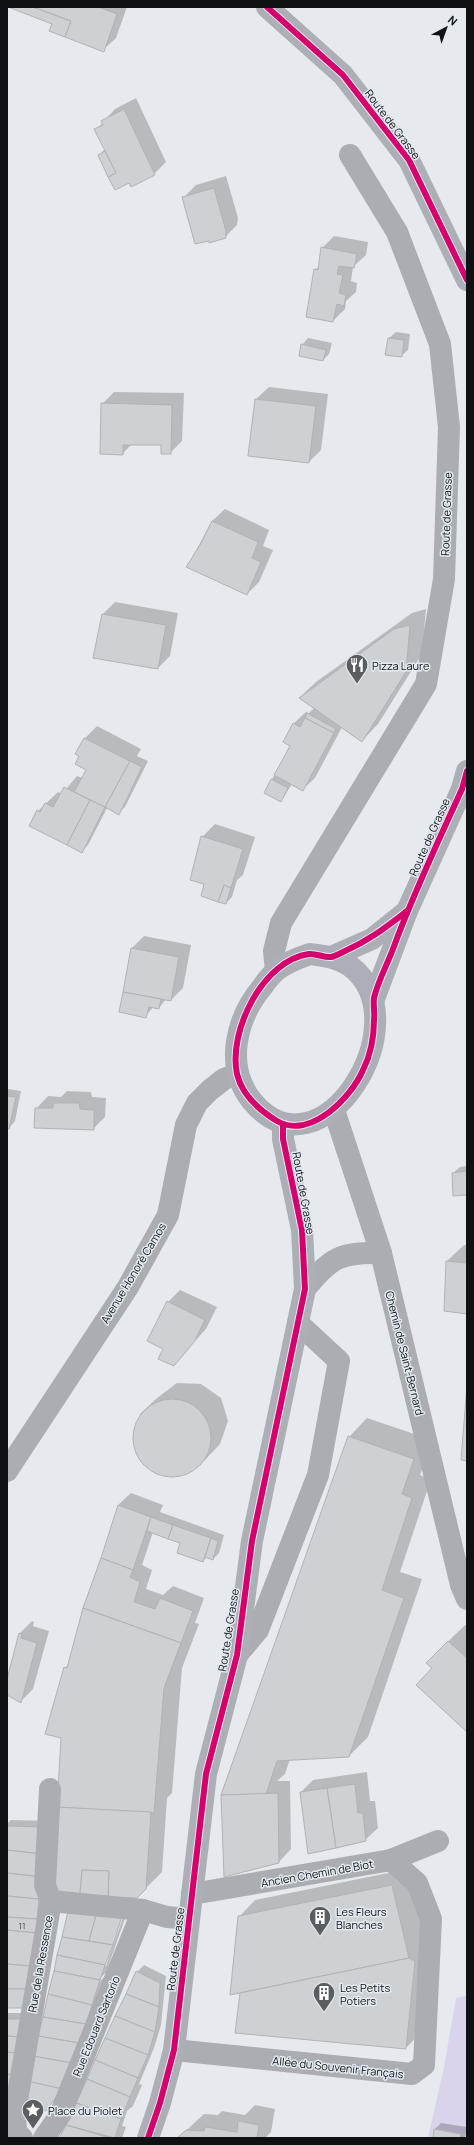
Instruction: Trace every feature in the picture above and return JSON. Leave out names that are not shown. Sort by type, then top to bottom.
[{"type":"main road","name":"Route de Grasse","points":[[267,7],[343,75],[409,160],[467,280]]},
{"type":"main road","name":"Route de Grasse","points":[[374,999],[407,911],[462,789],[467,771]]},
{"type":"main road","name":"Route de Grasse","points":[[331,957],[372,939],[407,911]]},
{"type":"main road","points":[[310,954],[331,957],[349,965],[364,980],[374,999],[373,1042],[363,1071],[348,1094],[334,1110],[320,1118],[304,1124],[283,1124],[260,1111],[246,1094],[237,1074],[235,1046],[240,1026],[253,998],[276,970],[292,960],[310,954]]},
{"type":"main road","name":"Route de Grasse","points":[[148,2138],[160,2102],[174,2050],[206,1774],[236,1655],[252,1541],[304,1289],[302,1230],[283,1139],[283,1124]]},
{"type":"street","name":"Route de Grasse","points":[[276,970],[274,951],[281,923],[426,684],[444,579],[450,427],[440,344],[397,232],[350,155]]},
{"type":"street","name":"Avenue Honoré Camos","points":[[7,1470],[128,1287],[168,1215],[186,1125],[197,1103],[224,1079],[237,1074]]},
{"type":"street","name":"Chemin de Saint-Bernard","points":[[334,1110],[381,1253],[461,1585],[467,1599]]},
{"type":"street","points":[[304,1289],[324,1267],[339,1257],[358,1253],[381,1253]]},
{"type":"street","points":[[236,1655],[258,1630],[318,1475],[339,1361],[298,1323]]},
{"type":"street","points":[[50,1789],[45,1885],[51,1901]]},
{"type":"street","name":"Ancien Chemin de Biot","points":[[192,1894],[391,1860],[438,1842]]},
{"type":"street","name":"Allée du Souvenir Français","points":[[174,2050],[412,2074],[424,2065],[431,1919],[417,1883],[391,1860]]},
{"type":"street","name":"Rue de la Ressence","points":[[22,2138],[16,2132],[15,2112],[51,1901],[143,1910],[167,1917],[189,1919]]},
{"type":"street","name":"Rue Edouard Sartorio","points":[[44,2138],[60,2114],[143,1910]]},
{"type":"shaded area","points":[[467,1996],[467,2138],[428,2138],[444,2067],[456,1998]]},
{"type":"building","points":[[8,7],[33,7],[71,21],[65,37],[49,31],[52,24]]},
{"type":"building","points":[[33,7],[98,7],[117,14],[104,52],[65,37],[71,21]]},
{"type":"building","points":[[124,109],[155,175],[131,187],[129,183],[115,190],[108,177],[116,173],[94,129],[103,125],[101,121]]},
{"type":"building","points":[[105,151],[116,173],[108,177],[98,155]]},
{"type":"building","points":[[214,188],[226,231],[226,238],[209,243],[209,241],[195,244],[182,197]]},
{"type":"building","points":[[321,247],[357,254],[354,268],[339,266],[337,274],[343,275],[339,293],[346,295],[344,306],[337,304],[333,322],[306,317],[314,269],[318,270]]},
{"type":"building","points":[[388,338],[404,340],[402,357],[385,355]]},
{"type":"building","points":[[301,344],[326,350],[323,361],[299,356]]},
{"type":"building","points":[[255,399],[316,406],[309,463],[248,456]]},
{"type":"building","points":[[101,403],[172,405],[171,454],[161,454],[161,445],[123,445],[123,455],[100,454]]},
{"type":"building","points":[[212,521],[258,542],[252,558],[261,562],[247,595],[186,567],[200,545]]},
{"type":"building","points":[[102,614],[166,625],[158,669],[93,658]]},
{"type":"building","name":"Pizza Laure","points":[[410,625],[406,672],[362,742],[299,698],[394,629]]},
{"type":"building","points":[[307,713],[336,729],[334,733],[305,718]]},
{"type":"building","points":[[305,718],[334,733],[303,791],[274,775],[290,746],[283,742],[293,723],[300,727]]},
{"type":"building","points":[[84,738],[130,761],[105,807],[74,792],[86,770],[75,764],[79,756],[75,754]]},
{"type":"building","points":[[130,761],[142,767],[119,815],[105,807]]},
{"type":"building","points":[[271,779],[288,788],[281,802],[264,793]]},
{"type":"building","points":[[64,787],[90,800],[67,845],[29,826],[37,810],[40,812],[45,803],[53,807]]},
{"type":"building","points":[[90,800],[105,807],[82,853],[67,845]]},
{"type":"building","points":[[201,836],[243,849],[231,888],[224,885],[218,902],[201,896],[204,884],[190,880]]},
{"type":"building","points":[[224,885],[231,888],[226,904],[218,902]]},
{"type":"building","points":[[131,948],[179,957],[171,1001],[123,992]]},
{"type":"building","points":[[123,992],[161,999],[159,1009],[149,1007],[146,1018],[119,1012]]},
{"type":"building","points":[[7,1096],[16,1097],[9,1129],[7,1128]]},
{"type":"building","points":[[53,1103],[79,1103],[80,1109],[94,1110],[94,1130],[34,1128],[35,1108],[53,1108]]},
{"type":"building","points":[[467,1171],[467,1195],[453,1196],[452,1173]]},
{"type":"building","points":[[446,1261],[467,1263],[467,1314],[444,1311]]},
{"type":"building","points":[[167,1301],[205,1320],[194,1342],[174,1366],[158,1359],[163,1349],[147,1341]]},
{"type":"building","points":[[467,1385],[467,1461],[461,1460]]},
{"type":"building","points":[[172,1399],[187,1402],[200,1410],[208,1423],[211,1438],[208,1453],[200,1466],[187,1474],[172,1477],[157,1474],[144,1466],[136,1453],[133,1438],[136,1423],[144,1410],[157,1402]]},
{"type":"building","points":[[348,1436],[414,1459],[402,1494],[412,1498],[382,1590],[404,1598],[349,1757],[277,1761],[266,1794],[221,1795]]},
{"type":"building","points":[[118,1505],[151,1517],[133,1570],[101,1558]]},
{"type":"building","points":[[151,1517],[173,1525],[168,1539],[147,1531]]},
{"type":"building","points":[[173,1525],[211,1538],[203,1562],[177,1553],[180,1543],[168,1539]]},
{"type":"building","points":[[211,1538],[218,1541],[213,1560],[205,1557]]},
{"type":"building","points":[[101,1558],[133,1570],[130,1577],[140,1582],[134,1602],[155,1609],[160,1598],[193,1611],[181,1643],[83,1608]]},
{"type":"building","points":[[83,1608],[181,1643],[164,1688],[154,1813],[57,1807],[61,1738],[45,1734],[64,1667],[67,1668]]},
{"type":"building","points":[[19,1633],[22,1634],[21,1638],[37,1643],[21,1703],[7,1695],[7,1679]]},
{"type":"building","points":[[448,1641],[467,1658],[467,1732],[416,1685],[432,1668],[426,1663]]},
{"type":"building","points":[[355,1784],[358,1813],[363,1813],[366,1841],[336,1848],[327,1788]]},
{"type":"building","points":[[327,1788],[336,1848],[308,1854],[300,1792]]},
{"type":"building","points":[[278,1793],[279,1863],[224,1877],[221,1795]]},
{"type":"building","points":[[57,1807],[151,1812],[146,1889],[137,1898],[108,1897],[109,1871],[82,1870],[80,1894],[53,1892]]},
{"type":"building","points":[[7,1826],[44,1827],[42,1854],[7,1850]]},
{"type":"building","points":[[7,1850],[42,1854],[41,1877],[7,1873]]},
{"type":"building","points":[[82,1870],[109,1871],[108,1897],[80,1894]]},
{"type":"building","points":[[7,1873],[41,1877],[39,1899],[7,1896]]},
{"type":"building","name":"Les Fleurs Blanches","points":[[392,1885],[409,1958],[230,1995],[238,1916]]},
{"type":"building","points":[[7,1896],[39,1899],[37,1919],[7,1917]]},
{"type":"building","points":[[69,1907],[97,1912],[89,1941],[62,1937]]},
{"type":"building","points":[[97,1912],[122,1916],[113,1945],[89,1941]]},
{"type":"building","points":[[7,1917],[37,1919],[36,1933],[7,1930]]},
{"type":"building","points":[[7,1930],[36,1933],[31,1966],[7,1964]]},
{"type":"building","points":[[62,1937],[113,1945],[105,1965],[57,1955]]},
{"type":"building","points":[[57,1955],[105,1965],[100,1980],[54,1971]]},
{"type":"building","name":"Les Petits Potiers","points":[[409,1958],[415,1961],[406,2049],[235,2033],[240,1993]]},
{"type":"building","points":[[7,1964],[31,1966],[27,1989],[7,1989]]},
{"type":"building","points":[[54,1971],[100,1980],[92,2005],[48,1994]]},
{"type":"building","points":[[136,1971],[160,1983],[159,2007],[126,1994]]},
{"type":"building","points":[[7,1989],[27,1989],[24,2008],[7,2008]]},
{"type":"building","points":[[48,1994],[92,2005],[86,2024],[43,2017]]},
{"type":"building","points":[[126,1994],[159,2007],[155,2032],[115,2016]]},
{"type":"building","points":[[115,2016],[155,2032],[148,2055],[105,2038]]},
{"type":"building","points":[[43,2017],[86,2024],[79,2043],[38,2036]]},
{"type":"building","points":[[7,2019],[21,2019],[20,2037],[7,2036]]},
{"type":"building","points":[[7,2036],[19,2037],[16,2053],[7,2052]]},
{"type":"building","points":[[38,2036],[79,2043],[72,2063],[33,2056]]},
{"type":"building","points":[[105,2038],[148,2055],[138,2078],[95,2060]]},
{"type":"building","points":[[7,2052],[16,2053],[13,2075],[7,2074]]},
{"type":"building","points":[[33,2056],[72,2063],[62,2089],[27,2081]]},
{"type":"building","points":[[95,2060],[138,2078],[130,2097],[87,2079]]},
{"type":"building","points":[[7,2074],[13,2075],[7,2094]]},
{"type":"building","points":[[87,2079],[130,2097],[121,2119],[76,2103]]},
{"type":"building","points":[[27,2081],[62,2089],[46,2111],[21,2107]]},
{"type":"building","points":[[76,2103],[121,2119],[115,2138],[66,2125]]},
{"type":"building","points":[[238,2121],[259,2125],[257,2138],[177,2138],[186,2130],[204,2131],[205,2127],[237,2132]]},
{"type":"building","points":[[66,2125],[110,2138],[59,2138]]},
{"type":"building","points":[[434,2129],[461,2134],[460,2138],[433,2138]]},
{"type":"cycle path","points":[[267,7],[343,75],[409,160],[467,280]]},
{"type":"cycle path","points":[[407,911],[370,938],[337,955],[328,957],[309,954],[292,959],[277,969],[264,983],[252,1000],[238,1038],[236,1057],[237,1074],[239,1082],[252,1101],[277,1121],[290,1125],[303,1125],[316,1121],[339,1103],[357,1081],[366,1064],[372,1045],[374,998],[378,985],[417,888],[462,789],[467,771]]},
{"type":"cycle path","points":[[148,2138],[160,2103],[174,2050],[206,1774],[237,1655],[252,1541],[305,1289],[302,1230],[283,1139],[283,1124]]},
{"type":"place","name":"Pizza Laure","points":[[357,684]]},
{"type":"place","name":"Les Fleurs Blanches","points":[[320,1936]]},
{"type":"place","name":"Les Petits Potiers","points":[[324,2012]]},
{"type":"place","name":"Place du Piolet","points":[[33,2130]]}]
